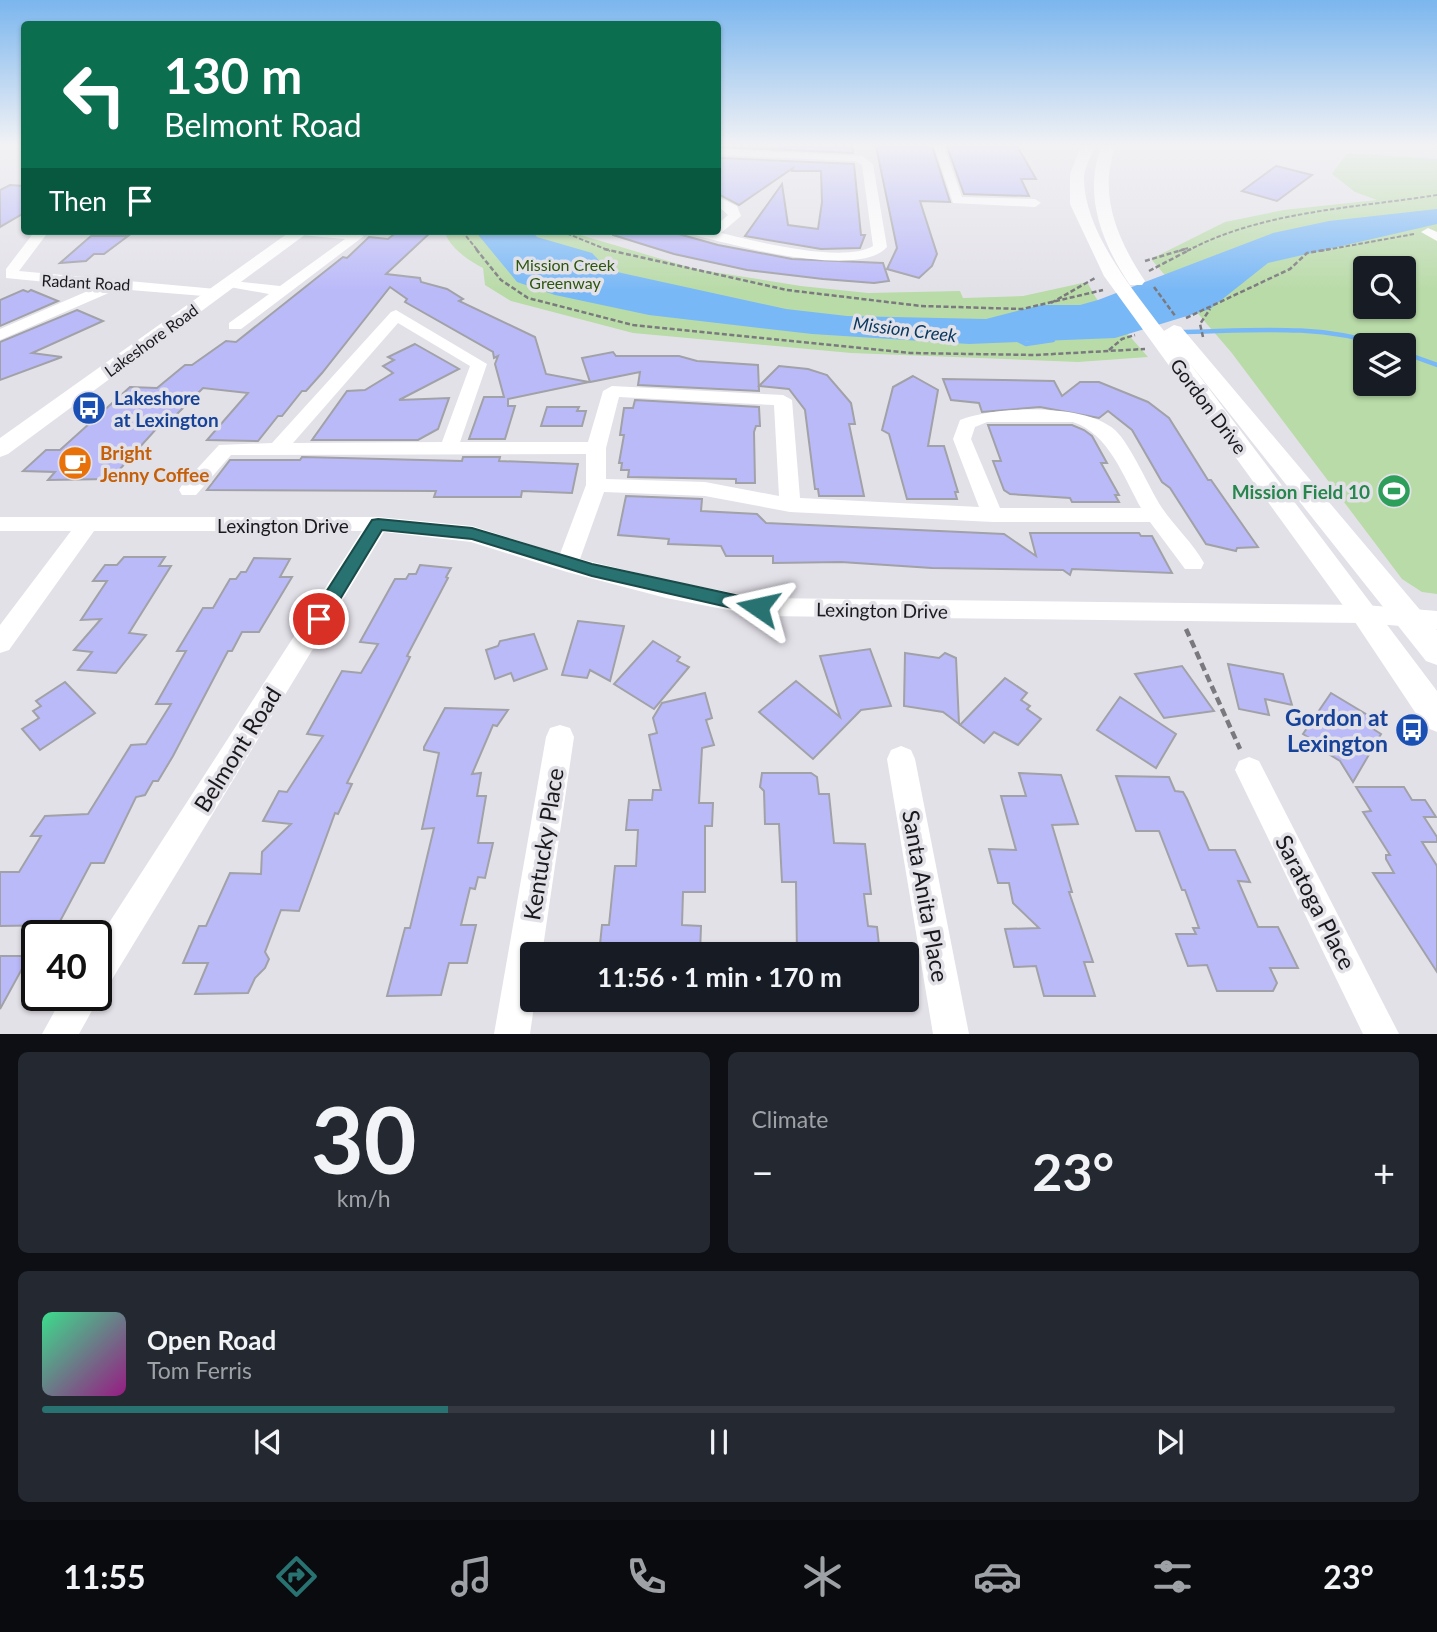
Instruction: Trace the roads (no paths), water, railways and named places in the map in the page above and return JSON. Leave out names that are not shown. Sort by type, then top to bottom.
[{"type":"main road","name":"Gordon Drive","points":[[1077,194],[1077,204],[1437,717]]},
{"type":"main road","name":"Gordon Drive","points":[[1102,194],[1110,230],[1126,274]]},
{"type":"main road","name":"Lakeshore Road","points":[[0,449],[296,235]]},
{"type":"main road","name":"Gordon Drive","points":[[1173,339],[1425,619],[1437,652]]},
{"type":"street","points":[[721,233],[856,256],[872,254],[880,247],[872,194]]},
{"type":"street","points":[[955,194],[957,200],[1035,203]]},
{"type":"street","points":[[721,203],[733,209],[735,216],[721,227]]},
{"type":"street","name":"Radant Road","points":[[40,235],[33,246],[13,266],[11,275],[117,284],[282,291]]},
{"type":"street","points":[[235,326],[357,236],[346,235]]},
{"type":"street","points":[[0,335],[117,284]]},
{"type":"street","points":[[279,447],[396,315],[479,364],[449,448]]},
{"type":"street","points":[[567,564],[596,485],[596,448],[612,391],[783,400],[790,505]]},
{"type":"street","points":[[993,515],[962,439],[967,424],[984,417],[1074,417],[1090,422],[1109,435],[1156,515],[1192,563]]},
{"type":"street","points":[[189,490],[226,449],[596,448]]},
{"type":"street","points":[[596,485],[705,489],[790,505],[993,515],[1156,515]]},
{"type":"street","name":"Lexington Drive","points":[[0,524],[378,524],[472,534],[567,564],[666,589],[758,607],[1365,614],[1425,619]]},
{"type":"street","name":"Belmont Road","points":[[112,948],[378,524]]},
{"type":"street","points":[[0,643],[87,526]]},
{"type":"street","name":"Kentucky Place","points":[[512,1034],[560,737]]},
{"type":"street","name":"Santa Anita Place","points":[[901,759],[951,1034]]},
{"type":"street","name":"Saratoga Place","points":[[1250,770],[1382,1034]]},
{"type":"street","points":[[59,1034],[74,1011]]},
{"type":"water","name":"Mission Creek","points":[[1437,209],[1437,224],[1268,263],[1210,309],[1115,338],[969,344],[812,334],[649,315],[555,295],[517,282],[478,235],[535,235],[592,253],[608,270],[786,309],[847,316],[986,319],[1041,305],[1080,305],[1098,300],[1273,233],[1329,221]]},
{"type":"waterway","points":[[1178,332],[1281,330],[1353,337]]},
{"type":"waterway","points":[[1016,339],[1026,344],[1053,340]]},
{"type":"waterway","points":[[1416,357],[1437,365]]},
{"type":"place","name":"Lakeshore at Lexington","points":[[89,408]]},
{"type":"place","name":"Bright Jenny Coffee","points":[[75,463]]},
{"type":"place","name":"Mission Field 10","points":[[1394,491]]},
{"type":"place","name":"Gordon at Lexington","points":[[1412,730]]},
{"type":"park label","name":"Mission Creek Greenway","points":[[565,273]]}]
